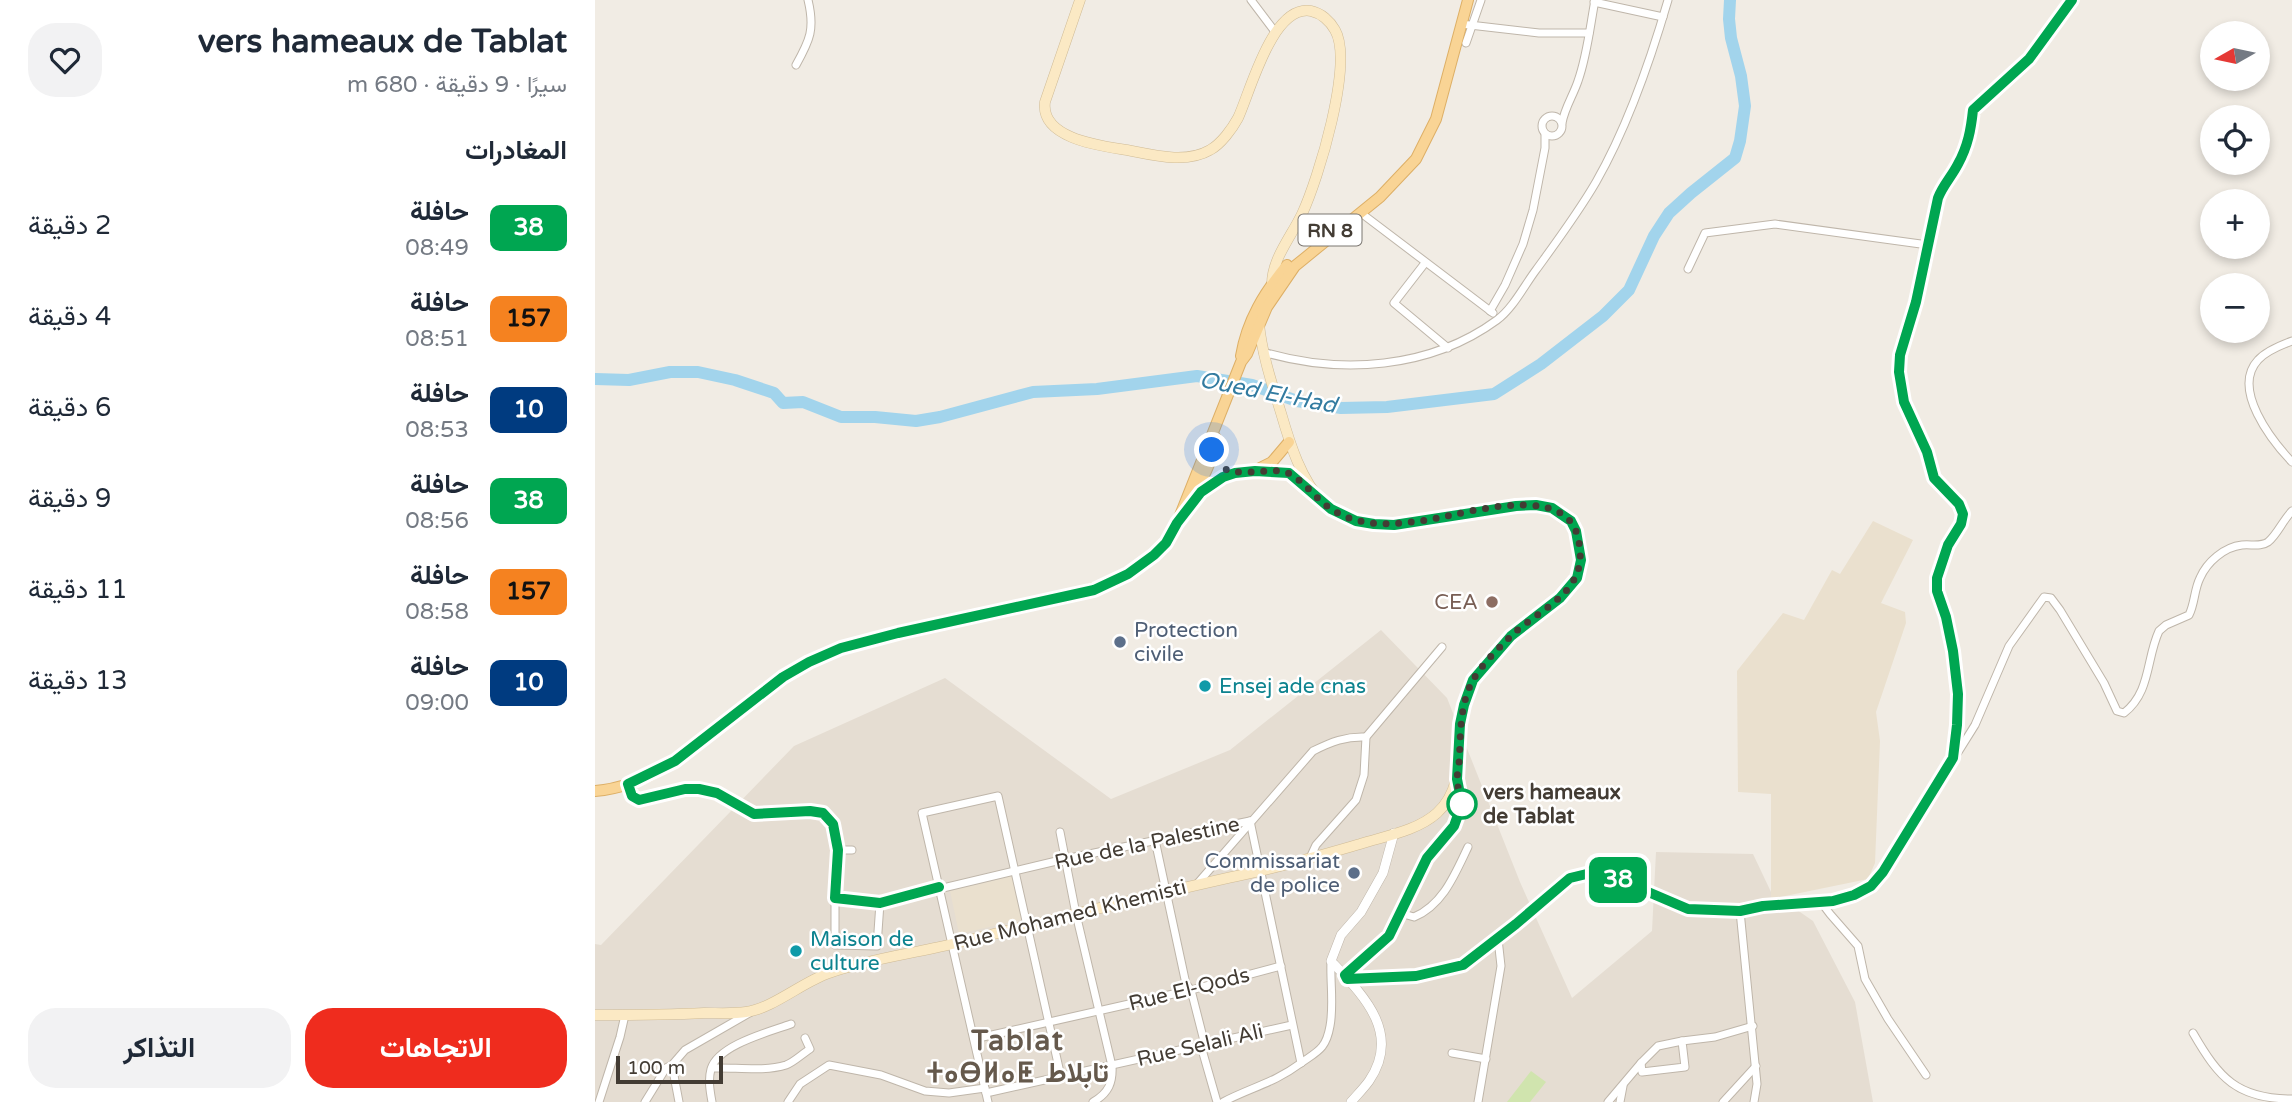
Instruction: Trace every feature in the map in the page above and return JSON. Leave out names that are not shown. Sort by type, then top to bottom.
[{"type":"main road","points":[[1080,0],[1045,102],[1047,118],[1062,132],[1082,143],[1172,158],[1210,150],[1223,140],[1237,120],[1261,60],[1276,33],[1295,13],[1307,11],[1320,14],[1335,30],[1341,57],[1332,115],[1319,169],[1301,216],[1276,263],[1272,282],[1273,297]]},
{"type":"main road","name":"RN 8","points":[[1177,523],[1241,362],[1273,297],[1295,266],[1392,186],[1416,159],[1430,134],[1467,25],[1468,0]]},
{"type":"main road","name":"RN 8","points":[[1241,362],[1244,340],[1259,302],[1272,282],[1295,257],[1364,205],[1397,176],[1421,144],[1437,109]]},
{"type":"main road","points":[[1259,323],[1263,352],[1289,442],[1304,473],[1324,504]]},
{"type":"main road","points":[[1248,352],[1258,355],[1268,369]]},
{"type":"main road","name":"RN 8","points":[[595,791],[613,790],[675,761],[783,677],[841,648],[1094,590],[1128,574],[1166,543],[1192,502],[1213,455],[1220,415]]},
{"type":"main road","points":[[1212,435],[1213,455],[1221,466],[1235,473]]},
{"type":"main road","points":[[1255,471],[1272,462],[1289,442]]},
{"type":"main road","points":[[1192,502],[1211,484],[1235,473],[1255,471],[1289,473],[1324,504],[1356,521],[1374,524],[1394,525],[1477,510],[1536,505],[1552,508],[1571,521],[1576,531],[1580,569],[1570,588],[1511,636],[1473,680],[1460,724],[1457,779]]},
{"type":"main road","name":"Rue Mohamed Khemisti","points":[[751,1012],[827,973],[1260,871],[1394,833],[1425,822],[1440,811],[1452,795],[1457,779]]},
{"type":"main road","points":[[595,1015],[751,1012]]},
{"type":"street","points":[[796,65],[808,44],[812,30],[808,0]]},
{"type":"street","points":[[1251,0],[1276,33]]},
{"type":"street","points":[[1466,43],[1467,25],[1481,0]]},
{"type":"street","points":[[1263,352],[1310,362],[1371,364],[1403,360],[1448,348],[1499,318],[1518,297],[1596,182],[1631,107],[1668,0]]},
{"type":"street","points":[[1953,758],[1958,694],[1953,651],[1937,591],[1937,578],[1948,545],[1961,524],[1963,514],[1959,504],[1934,478],[1927,452],[1904,402],[1899,372],[1900,355],[1916,302],[1938,198],[1958,165],[1969,139],[1973,110],[2029,59],[2072,0]]},
{"type":"street","points":[[1549,136],[1561,132],[1567,105],[1579,80],[1594,1],[1663,16]]},
{"type":"street","points":[[1467,25],[1539,33],[1589,33]]},
{"type":"street","points":[[1549,136],[1542,128],[1543,122],[1567,105]]},
{"type":"street","points":[[1555,116],[1562,122]]},
{"type":"street","points":[[1490,311],[1524,244],[1549,136]]},
{"type":"street","points":[[1361,213],[1499,318]]},
{"type":"street","points":[[1688,269],[1706,233],[1739,227],[1775,224],[1928,245]]},
{"type":"street","points":[[1425,263],[1394,303],[1448,348]]},
{"type":"street","points":[[2292,341],[2259,359],[2251,370],[2249,384],[2251,399],[2265,429],[2292,463]]},
{"type":"street","points":[[1346,977],[1416,976],[1463,965],[1570,878],[1599,871],[1688,909],[1740,911],[1763,906],[1821,902],[1854,895],[1871,886],[1883,872],[1975,725],[2009,646],[2044,597],[2051,598],[2060,610],[2104,683],[2113,705],[2117,711],[2124,713],[2133,706],[2144,687],[2159,631],[2189,615],[2193,608],[2195,590],[2208,564],[2223,551],[2239,545],[2266,544],[2292,511]]},
{"type":"street","points":[[1310,858],[1316,845],[1356,800],[1364,775],[1366,737],[1442,647]]},
{"type":"street","name":"Rue de la Palestine","points":[[880,903],[1065,859],[1251,821],[1313,751],[1351,737],[1366,737]]},
{"type":"street","points":[[1346,977],[1389,936],[1427,858],[1454,826],[1462,804],[1457,779]]},
{"type":"street","points":[[628,784],[632,796],[639,800],[685,789],[699,789],[717,793],[754,814],[810,811],[823,813],[833,824],[838,850],[835,945],[877,946]]},
{"type":"street","points":[[988,1102],[922,813],[998,796],[1061,1077]]},
{"type":"street","points":[[1251,821],[1291,1025],[1301,1063]]},
{"type":"street","points":[[1196,885],[1251,821]]},
{"type":"street","points":[[1060,832],[1076,914],[1112,1066],[1113,1081],[1103,1097],[1093,1102]]},
{"type":"street","points":[[1223,1102],[1291,1072],[1319,1052],[1326,1041],[1332,1010],[1331,961],[1341,934],[1361,912],[1383,873],[1394,833]]},
{"type":"street","points":[[1155,840],[1186,984],[1191,990],[1217,1102]]},
{"type":"street","points":[[1400,913],[1414,917],[1428,911],[1451,884],[1468,847]]},
{"type":"street","points":[[838,850],[852,850]]},
{"type":"street","points":[[835,898],[880,903],[878,960]]},
{"type":"street","points":[[1821,902],[1858,946],[1865,979],[1926,1075]]},
{"type":"street","points":[[1740,911],[1756,1066],[1754,1102]]},
{"type":"street","points":[[1478,1102],[1501,966],[1497,939]]},
{"type":"street","points":[[1331,961],[1368,1003],[1381,1028],[1383,1048],[1370,1079],[1351,1102]]},
{"type":"street","name":"Rue El-Qods","points":[[974,1040],[1191,990],[1281,966]]},
{"type":"street","points":[[645,1102],[666,1068],[685,1050],[751,1012]]},
{"type":"street","points":[[599,1102],[621,1037],[625,1015]]},
{"type":"street","points":[[712,1102],[712,1068],[716,1060],[739,1044],[791,1024]]},
{"type":"street","name":"Rue Selali Ali","points":[[788,1102],[800,1084],[829,1065],[881,1075],[925,1091],[949,1093],[986,1090],[1061,1077],[1291,1025]]},
{"type":"street","points":[[1608,1102],[1658,1046],[1715,1037],[1753,1026]]},
{"type":"street","points":[[2193,1033],[2209,1061],[2237,1088],[2259,1097],[2292,1099]]},
{"type":"street","points":[[712,1068],[764,1069],[788,1064],[810,1049],[805,1038]]},
{"type":"street","points":[[1641,1063],[1643,1072],[1685,1067],[1682,1041]]},
{"type":"street","points":[[1452,1053],[1486,1059]]},
{"type":"street","points":[[672,1065],[679,1102]]},
{"type":"street","points":[[1723,1102],[1756,1066]]},
{"type":"street","points":[[1620,1102],[1623,1085]]},
{"type":"shaded area","points":[[1873,521],[1913,540],[1881,603],[1905,612],[1906,623],[1876,712],[1880,741],[1875,863],[1868,879],[1771,899],[1771,794],[1738,792],[1737,671],[1783,613],[1804,620],[1832,570],[1840,574]]},
{"type":"shaded area","points":[[1381,630],[1447,698],[1520,882],[1572,998],[1652,931],[1656,852],[1753,854],[1771,892],[1813,921],[1855,1002],[1873,1102],[595,1102],[595,944],[601,945],[794,746],[945,678],[1111,799],[1230,750]]},
{"type":"shaded area","points":[[1013,876],[1023,919],[959,934],[950,891]]},
{"type":"green space","points":[[1531,1071],[1546,1082],[1530,1102],[1507,1102]]},
{"type":"waterway","name":"Oued El-Had","points":[[595,379],[629,380],[670,372],[698,372],[735,380],[774,393],[783,403],[803,402],[841,417],[916,421],[1033,392],[1097,389],[1197,376],[1252,385],[1297,401],[1341,408],[1387,407],[1494,394],[1541,364],[1603,316],[1629,290],[1654,236],[1669,213],[1735,158],[1745,106],[1741,76],[1731,38],[1730,0]]},
{"type":"bus line","name":"38","points":[[939,887],[880,903],[835,898],[838,850],[833,824],[823,813],[810,811],[754,814],[717,793],[699,789],[685,789],[639,800],[632,796],[628,784],[675,761],[783,677],[841,648],[1094,590],[1128,574],[1166,543],[1177,523],[1201,492],[1223,477],[1255,471],[1289,473],[1331,509],[1356,521],[1374,524],[1418,522],[1477,510],[1516,506],[1536,505],[1552,508],[1571,521],[1580,545],[1580,569],[1570,588],[1511,636],[1473,680],[1460,724],[1457,779],[1462,804],[1454,826],[1427,858],[1389,936],[1345,975],[1347,979],[1416,976],[1463,965],[1570,878],[1599,871],[1688,909],[1740,911],[1763,906],[1833,901],[1854,895],[1871,886],[1883,872],[1953,758],[1957,725],[1958,694],[1953,651],[1937,591],[1937,578],[1948,545],[1961,524],[1963,514],[1959,504],[1934,478],[1927,452],[1911,422],[1901,388],[1900,355],[1916,302],[1938,198],[1958,165],[1969,139],[1973,110],[2029,59],[2072,0]]},
{"type":"place","name":"CEA","points":[[1492,602]]},
{"type":"place","name":"Protection civile","points":[[1120,642]]},
{"type":"place","name":"Ensej ade cnas","points":[[1205,686]]},
{"type":"place","name":"vers hameaux de Tablat","points":[[1462,804]]},
{"type":"place","name":"Commissariat de police","points":[[1354,873]]},
{"type":"place","name":"Maison de culture","points":[[796,951]]},
{"type":"district","name":"Tablat ⵜⴰⴱⵍⴰⵟ تابلاط","points":[[1018,1056]]},
{"type":"route","points":[[1212,450],[1215,460],[1235,473],[1289,473],[1324,504],[1356,521],[1394,525],[1477,510],[1536,505],[1552,508],[1571,521],[1580,545],[1581,560],[1577,578],[1560,598],[1511,636],[1482,667],[1468,692],[1460,724],[1457,779],[1462,804]]}]
